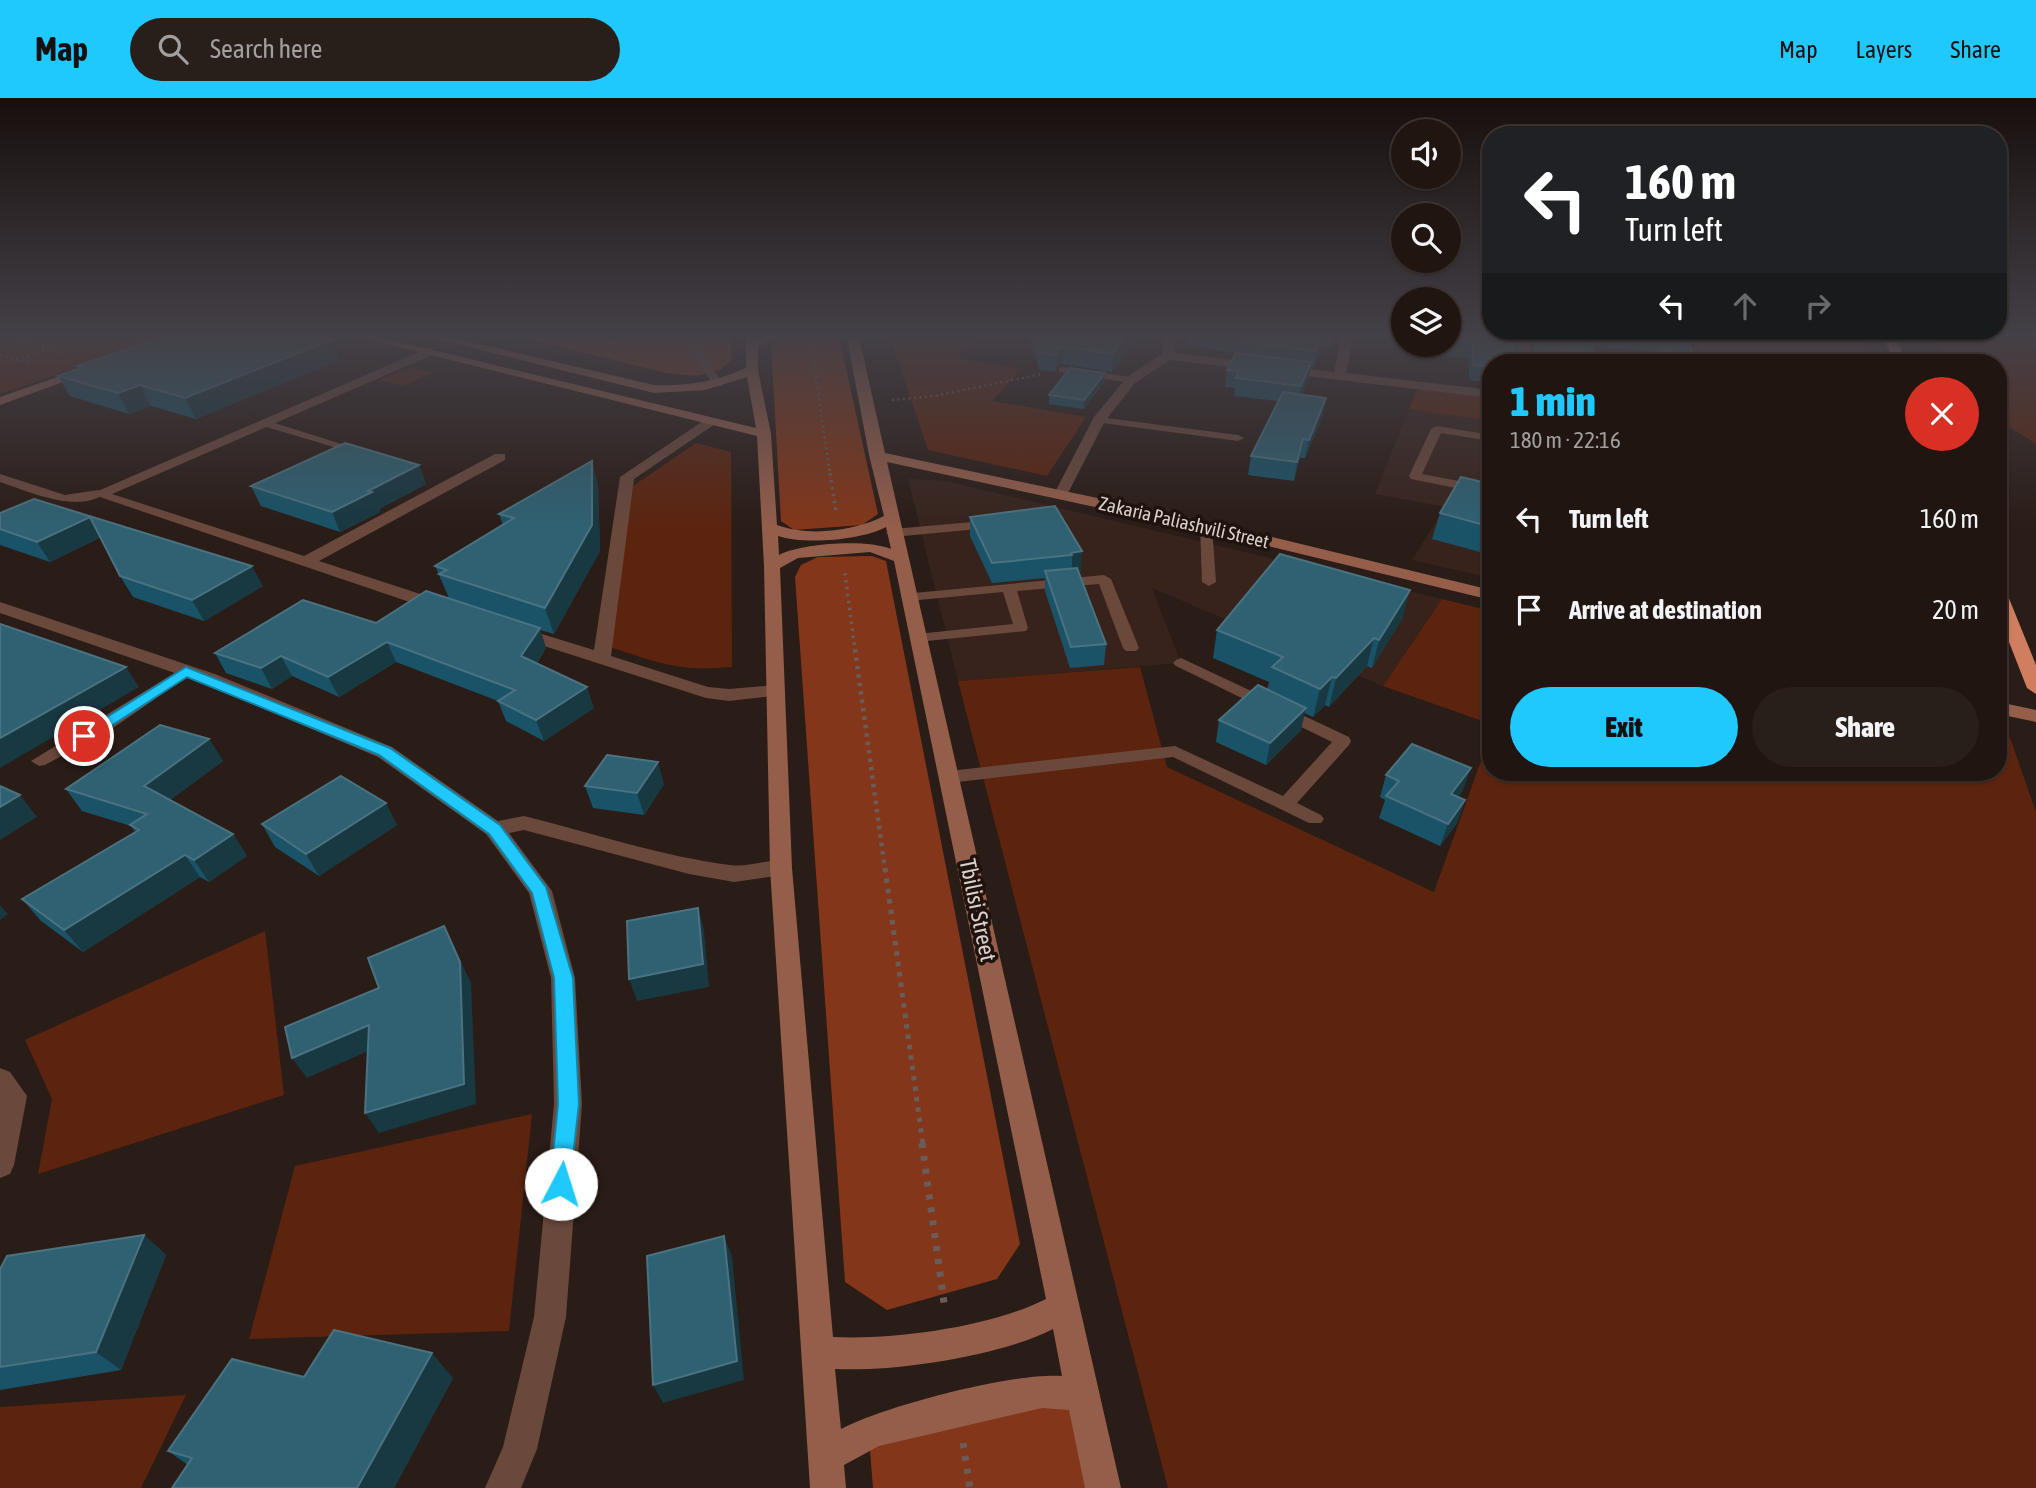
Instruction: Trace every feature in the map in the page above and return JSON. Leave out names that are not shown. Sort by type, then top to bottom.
[{"type":"highway","points":[[2007,614],[2036,688]]},
{"type":"main road","points":[[613,398],[764,434]]},
{"type":"main road","points":[[757,398],[764,434],[772,566],[781,869],[827,1472]]},
{"type":"main road","name":"Tbilisi Street","points":[[868,400],[876,454],[1103,1488]]},
{"type":"main road","name":"Zakaria Paliashvili Street","points":[[876,454],[1206,526],[1482,593]]},
{"type":"main road","points":[[769,527],[793,536],[872,547],[894,537]]},
{"type":"main road","points":[[772,566],[793,554],[867,531],[894,537]]},
{"type":"main road","points":[[2007,710],[2036,716]]},
{"type":"main road","points":[[817,1352],[874,1355],[949,1343],[1030,1324],[1065,1306]]},
{"type":"main road","points":[[827,1472],[873,1430],[1042,1391],[1081,1394]]},
{"type":"street","points":[[98,495],[322,398]]},
{"type":"street","points":[[1061,494],[1099,420],[1117,398]]},
{"type":"street","points":[[601,658],[627,477],[711,422]]},
{"type":"street","points":[[305,562],[500,457]]},
{"type":"street","points":[[98,495],[460,612]]},
{"type":"street","points":[[0,607],[186,671],[385,752],[495,830],[540,891],[563,978],[568,1104],[550,1317],[520,1449],[503,1488]]},
{"type":"street","points":[[498,625],[706,692],[729,695],[775,691]]},
{"type":"street","points":[[495,830],[524,823],[689,866],[734,874],[781,869]]},
{"type":"street","points":[[0,1080],[13,1096],[0,1165]]},
{"type":"lane","points":[[1099,420],[1238,438]]},
{"type":"lane","points":[[264,423],[377,457]]},
{"type":"lane","points":[[1482,436],[1437,429],[1415,476],[1482,489]]},
{"type":"lane","points":[[0,478],[64,499],[98,495]]},
{"type":"lane","points":[[894,537],[1010,523]]},
{"type":"lane","points":[[1206,526],[1209,582]]},
{"type":"lane","points":[[908,597],[1104,579],[1131,649]]},
{"type":"lane","points":[[917,638],[1021,628],[1009,588]]},
{"type":"lane","points":[[1181,663],[1343,741],[1286,804]]},
{"type":"lane","points":[[40,761],[107,724],[186,671]]},
{"type":"lane","points":[[949,777],[1175,751],[1315,819]]},
{"type":"path","points":[[819,398],[949,1343]]},
{"type":"path","points":[[868,400],[903,398]]},
{"type":"path","points":[[958,1409],[970,1488]]},
{"type":"shaded area","points":[[774,398],[852,398],[878,514],[862,525],[794,530],[781,521]]},
{"type":"shaded area","points":[[911,398],[995,398],[992,401],[1086,417],[1047,476],[928,450]]},
{"type":"shaded area","points":[[1413,398],[1482,398],[1482,420],[1409,409]]},
{"type":"shaded area","points":[[2007,398],[2036,398],[2036,444],[2007,425]]},
{"type":"shaded area","points":[[1409,409],[1482,420],[1482,576],[1412,560],[1445,507],[1375,494]]},
{"type":"shaded area","points":[[696,443],[731,452],[732,667],[697,668],[670,665],[610,647],[633,486]]},
{"type":"shaded area","points":[[908,479],[946,481],[1442,599],[1383,686],[1152,588],[1181,663],[958,681]]},
{"type":"shaded area","points":[[872,556],[886,561],[1020,1244],[997,1279],[887,1310],[845,1282],[795,577],[801,565],[818,557]]},
{"type":"shaded area","points":[[1442,599],[1482,609],[1482,721],[1383,686]]},
{"type":"shaded area","points":[[1140,667],[1167,767],[1434,892],[1482,758],[1482,781],[2007,781],[2007,737],[2010,738],[2036,812],[2036,1488],[1168,1488],[958,681]]},
{"type":"shaded area","points":[[265,931],[284,1095],[38,1174],[52,1099],[25,1040]]},
{"type":"shaded area","points":[[532,1114],[509,1331],[249,1339],[295,1166]]},
{"type":"shaded area","points":[[1043,1381],[1071,1412],[1086,1488],[873,1488],[869,1438]]},
{"type":"shaded area","points":[[186,1395],[141,1488],[0,1488],[0,1407]]},
{"type":"building","points":[[1280,398],[1326,398],[1309,440],[1303,439],[1297,462],[1251,456]]},
{"type":"building","points":[[345,443],[419,465],[332,512],[251,486]]},
{"type":"building","points":[[592,461],[592,525],[545,608],[439,574],[447,570],[435,566],[514,518],[499,514]]},
{"type":"building","points":[[1461,477],[1482,482],[1482,525],[1440,513]]},
{"type":"building","points":[[34,499],[252,566],[192,600],[120,576],[90,517],[37,542],[0,529],[0,513]]},
{"type":"building","points":[[1055,506],[1082,551],[1071,553],[1072,555],[992,563],[970,517]]},
{"type":"building","points":[[1280,554],[1410,590],[1379,640],[1374,638],[1336,678],[1332,677],[1320,689],[1272,667],[1283,657],[1217,630]]},
{"type":"building","points":[[1077,568],[1106,644],[1071,647],[1045,571]]},
{"type":"building","points":[[426,591],[540,628],[521,656],[587,687],[536,720],[498,701],[515,690],[387,642],[328,677],[281,656],[261,668],[215,653],[303,600],[376,623]]},
{"type":"building","points":[[0,624],[126,667],[0,738]]},
{"type":"building","points":[[1258,685],[1306,708],[1270,743],[1219,720]]},
{"type":"building","points":[[160,725],[209,739],[144,786],[233,834],[194,860],[185,855],[64,930],[22,899],[139,830],[130,825],[147,814],[66,789]]},
{"type":"building","points":[[1412,744],[1471,768],[1451,794],[1465,800],[1448,824],[1386,796],[1399,781],[1386,775]]},
{"type":"building","points":[[607,755],[658,762],[637,793],[585,786]]},
{"type":"building","points":[[341,776],[386,803],[306,854],[262,824]]},
{"type":"building","points":[[0,786],[20,795],[0,807]]},
{"type":"building","points":[[698,908],[703,964],[629,979],[627,921]]},
{"type":"building","points":[[444,926],[460,962],[464,1084],[365,1113],[369,1025],[292,1058],[285,1027],[379,988],[368,958]]},
{"type":"building","points":[[144,1235],[96,1352],[0,1367],[0,1269],[7,1256]]},
{"type":"building","points":[[724,1236],[737,1361],[653,1385],[647,1256]]},
{"type":"building","points":[[334,1330],[432,1353],[357,1488],[172,1488],[192,1458],[168,1451],[232,1359],[304,1377]]},
{"type":"route","points":[[84,736],[107,724],[186,671],[385,752],[495,830],[540,891],[563,978],[568,1104],[561,1184]]}]
